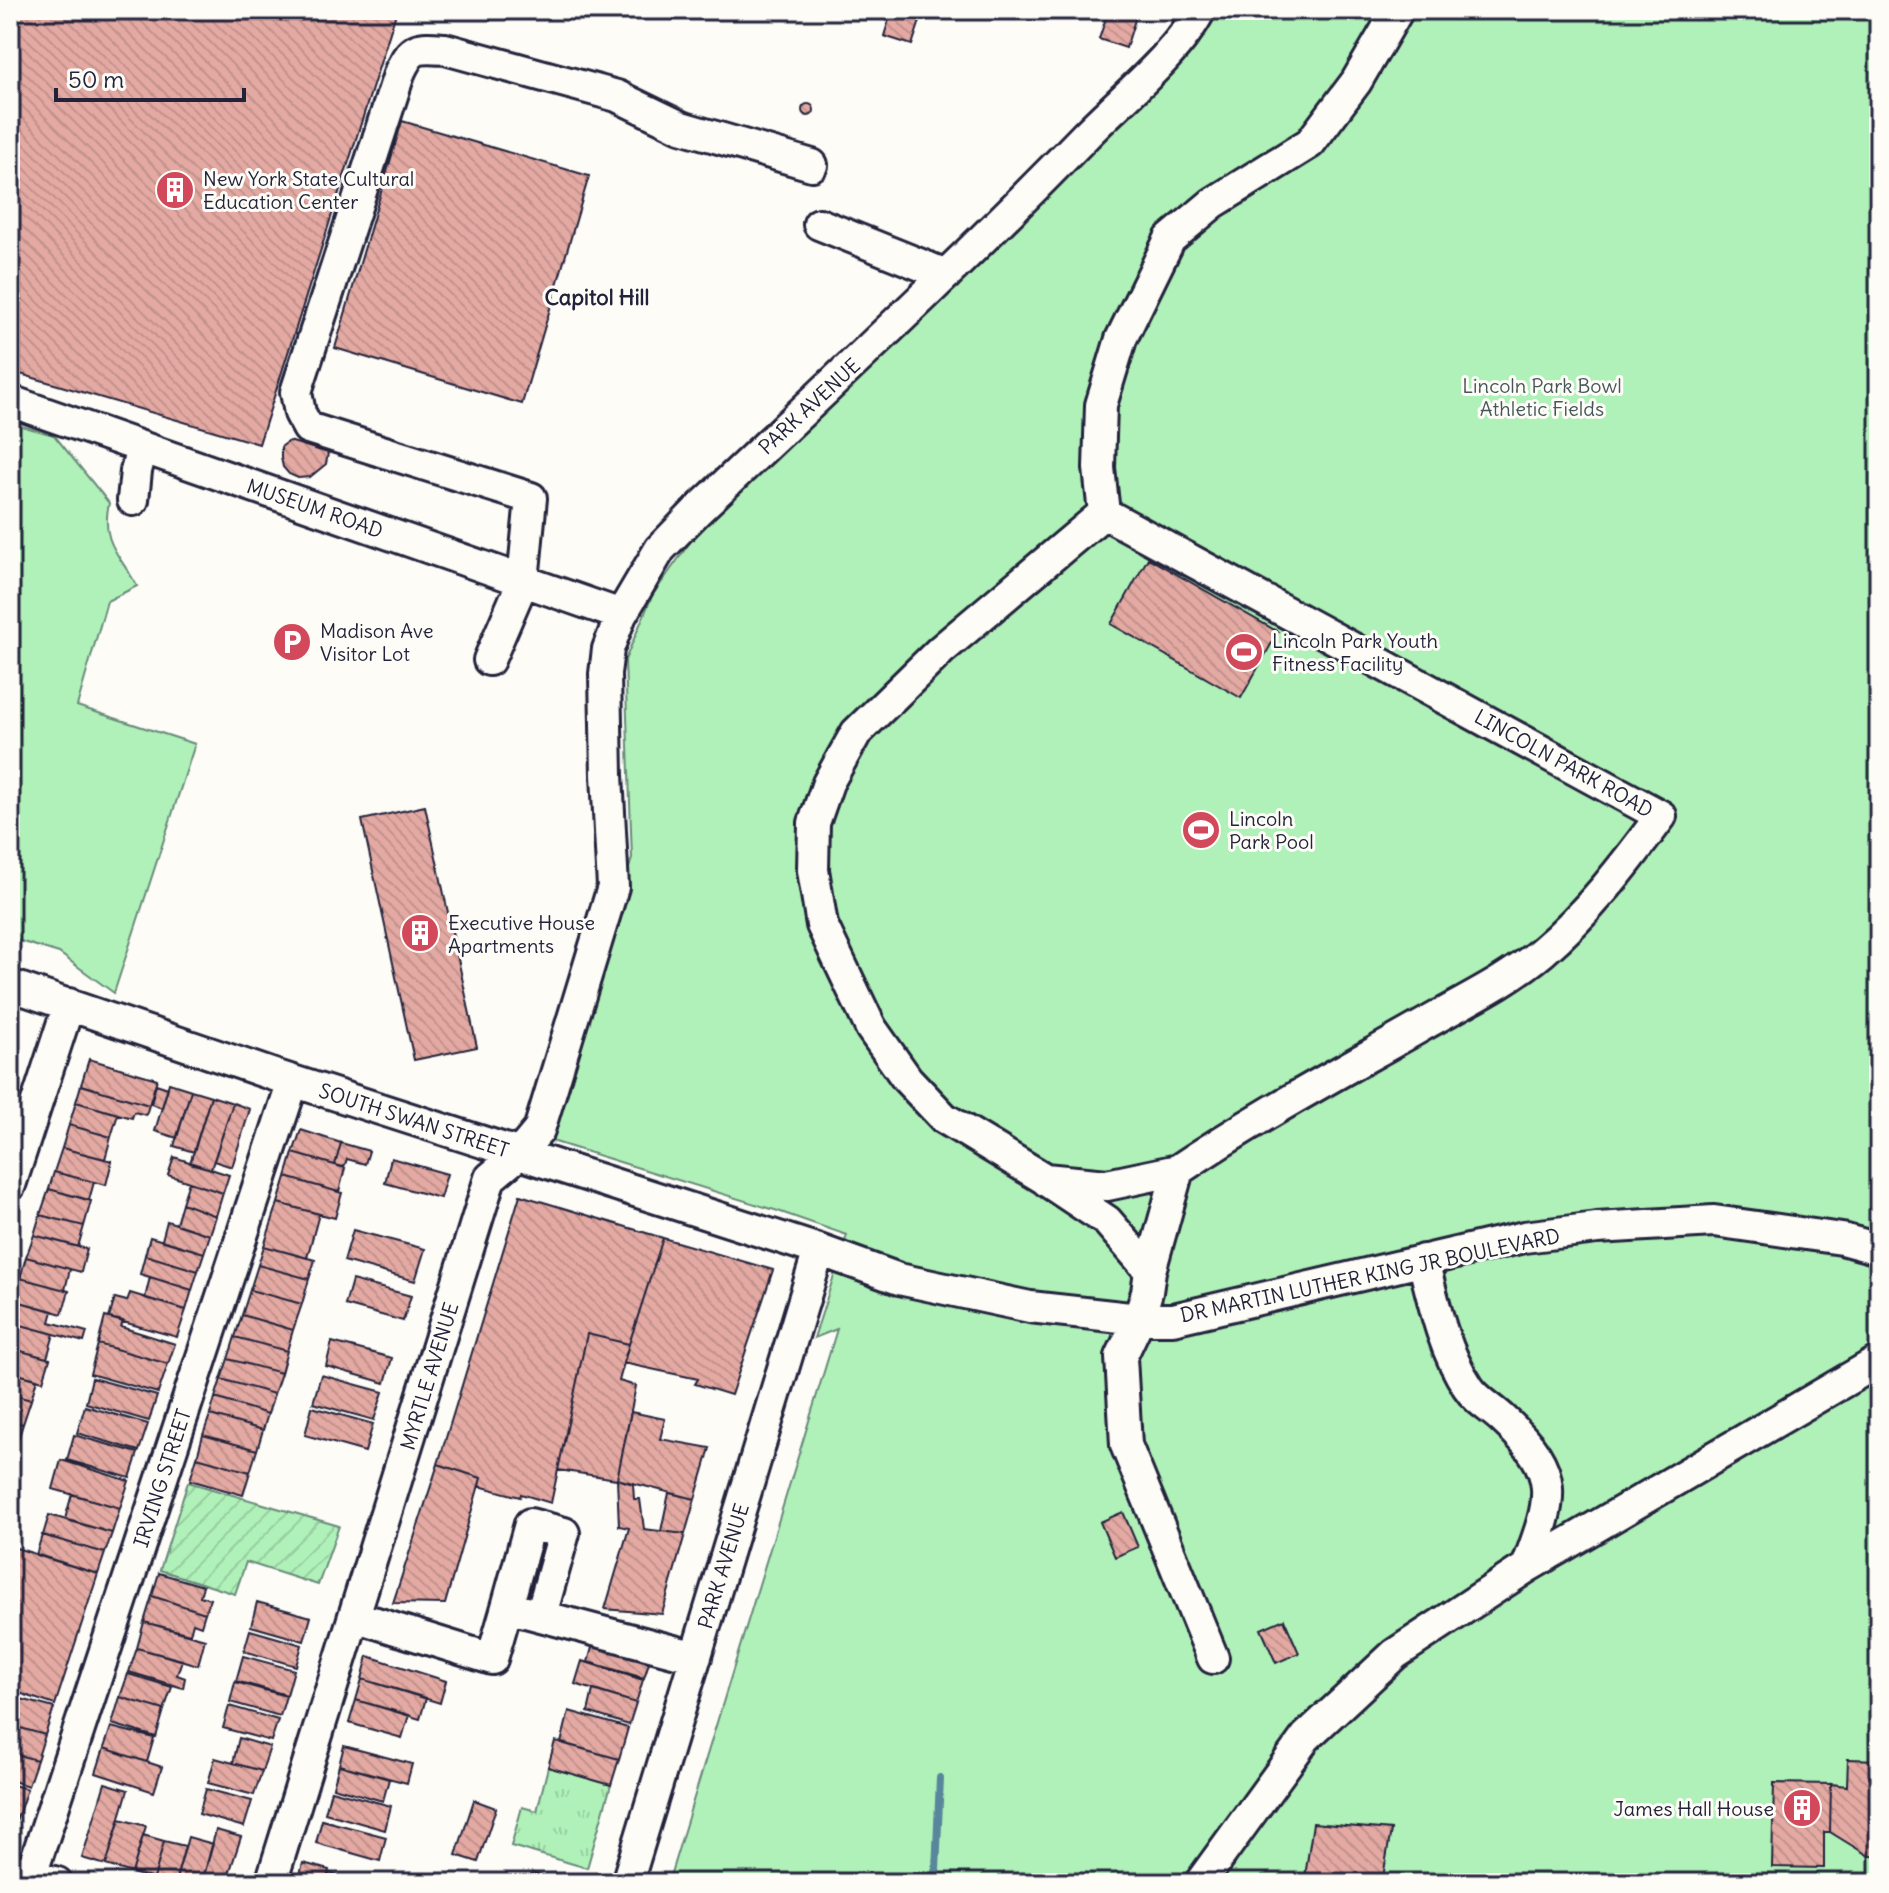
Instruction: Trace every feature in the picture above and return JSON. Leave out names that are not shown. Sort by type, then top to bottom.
[{"type":"street","name":"PARK AVENUE","points":[[613,887],[607,775],[605,674],[608,649],[621,615],[660,549],[946,275],[1169,54],[1200,10]]},
{"type":"street","points":[[1104,513],[1099,468],[1101,405],[1121,339],[1170,239],[1213,203],[1310,143],[1356,82],[1398,10]]},
{"type":"street","points":[[489,660],[523,581],[531,498],[308,428],[300,413],[296,392],[400,71],[408,55],[421,47],[445,49],[617,96],[681,127],[812,165]]},
{"type":"street","points":[[819,224],[946,275]]},
{"type":"street","name":"MUSEUM ROAD","points":[[10,401],[621,615]]},
{"type":"street","points":[[133,500],[142,448]]},
{"type":"street","name":"LINCOLN PARK ROAD","points":[[1045,1179],[1107,1185],[1178,1170],[1235,1132],[1491,986],[1539,955],[1569,928],[1609,887],[1661,816],[1104,513],[941,650],[856,733],[828,783],[814,823],[813,870],[822,925],[871,1028],[907,1079],[944,1118],[1107,1221],[1150,1271]]},
{"type":"street","name":"MYRTLE AVENUE","points":[[271,1883],[490,1178],[520,1153],[539,1130],[613,887]]},
{"type":"street","name":"SOUTH SWAN STREET","points":[[10,985],[293,1081],[819,1250]]},
{"type":"street","points":[[10,1185],[69,1004]]},
{"type":"street","name":"IRVING STREET","points":[[33,1876],[293,1081]]},
{"type":"street","points":[[1178,1170],[1139,1319],[1121,1357],[1126,1445],[1213,1658]]},
{"type":"street","name":"DR MARTIN LUTHER KING JR BOULEVARD","points":[[819,1250],[899,1279],[1030,1307],[1139,1319],[1173,1319],[1524,1237],[1597,1228],[1714,1221],[1842,1239],[1879,1249]]},
{"type":"street","name":"PARK AVENUE","points":[[627,1883],[819,1250]]},
{"type":"street","points":[[1423,1260],[1441,1331],[1457,1370],[1470,1391],[1536,1452],[1547,1477],[1547,1512],[1527,1567]]},
{"type":"street","points":[[1200,1883],[1306,1737],[1395,1654],[1527,1567],[1879,1361]]},
{"type":"street","points":[[354,1616],[492,1659],[530,1524],[564,1533],[541,1615]]},
{"type":"street","points":[[507,1607],[696,1657]]},
{"type":"green space","name":"Lincoln Park Bowl Athletic Fields","points":[[1222,10],[1879,10],[1879,1883],[668,1883],[837,1329],[814,1338],[847,1235],[552,1141],[632,858],[625,660],[652,596],[691,541]]},
{"type":"green space","points":[[10,423],[54,435],[109,503],[109,538],[137,586],[107,601],[77,706],[195,744],[114,993],[59,953],[10,938]]},
{"type":"green space","points":[[188,1482],[339,1526],[318,1585],[246,1562],[235,1594],[160,1570]]},
{"type":"green space","points":[[548,1767],[611,1785],[587,1868],[511,1846],[522,1807],[537,1811]]},
{"type":"building","name":"New York State Cultural Education Center","points":[[10,10],[397,10],[259,444],[10,371]]},
{"type":"building","points":[[892,10],[923,12],[912,45],[884,36]]},
{"type":"building","points":[[1082,10],[1138,10],[1126,48],[1099,39],[1106,18]]},
{"type":"building","points":[[808,104],[814,110],[808,116],[802,110]]},
{"type":"building","points":[[402,121],[589,176],[522,404],[335,348]]},
{"type":"building","points":[[289,441],[328,453],[326,464],[310,477],[298,478],[289,474],[283,467],[281,447]]},
{"type":"building","points":[[1148,558],[1278,632],[1241,698],[1111,624]]},
{"type":"building","name":"Executive House Apartments","points":[[425,806],[477,1047],[414,1060],[362,820]]},
{"type":"building","points":[[89,1059],[157,1079],[149,1105],[81,1085]]},
{"type":"building","points":[[169,1083],[191,1090],[177,1138],[155,1131]]},
{"type":"building","points":[[156,1084],[168,1088],[162,1108],[151,1104]]},
{"type":"building","points":[[81,1085],[149,1105],[146,1115],[134,1112],[132,1118],[76,1102]]},
{"type":"building","points":[[191,1090],[211,1096],[194,1152],[174,1146]]},
{"type":"building","points":[[211,1096],[233,1103],[211,1169],[190,1163]]},
{"type":"building","points":[[76,1102],[118,1114],[111,1137],[69,1125]]},
{"type":"building","points":[[233,1103],[250,1109],[232,1167],[214,1161]]},
{"type":"building","points":[[69,1125],[111,1137],[105,1159],[62,1148]]},
{"type":"building","points":[[301,1130],[341,1143],[335,1165],[293,1153]]},
{"type":"building","points":[[341,1143],[369,1151],[365,1164],[347,1159],[344,1167],[335,1165]]},
{"type":"building","points":[[62,1148],[112,1161],[106,1185],[54,1172]]},
{"type":"building","points":[[293,1153],[345,1168],[339,1192],[286,1177]]},
{"type":"building","points":[[174,1157],[229,1175],[223,1193],[168,1175]]},
{"type":"building","points":[[391,1158],[447,1174],[440,1198],[385,1183]]},
{"type":"building","points":[[54,1172],[94,1182],[89,1200],[49,1189]]},
{"type":"building","points":[[286,1177],[342,1193],[335,1218],[278,1203]]},
{"type":"building","points":[[189,1182],[223,1193],[216,1216],[182,1203]]},
{"type":"building","points":[[49,1189],[91,1201],[84,1226],[40,1215]]},
{"type":"building","points":[[520,1195],[663,1238],[629,1344],[587,1334],[551,1503],[479,1486],[481,1478],[438,1464]]},
{"type":"building","points":[[182,1203],[216,1216],[210,1235],[176,1224]]},
{"type":"building","points":[[278,1203],[319,1214],[307,1258],[264,1246]]},
{"type":"building","points":[[40,1215],[84,1226],[78,1247],[34,1235]]},
{"type":"building","points":[[167,1221],[210,1235],[204,1253],[162,1240]]},
{"type":"building","points":[[353,1230],[425,1249],[415,1281],[344,1261]]},
{"type":"building","points":[[34,1235],[87,1249],[81,1272],[26,1257]]},
{"type":"building","points":[[150,1237],[204,1253],[198,1271],[145,1255]]},
{"type":"building","points":[[663,1238],[773,1270],[731,1395],[695,1384],[698,1379],[623,1363]]},
{"type":"building","points":[[264,1246],[315,1260],[309,1279],[258,1265]]},
{"type":"building","points":[[145,1255],[198,1271],[192,1290],[140,1274]]},
{"type":"building","points":[[26,1257],[70,1269],[65,1290],[20,1278]]},
{"type":"building","points":[[258,1265],[309,1279],[302,1304],[250,1290]]},
{"type":"building","points":[[150,1277],[192,1290],[186,1310],[145,1298]]},
{"type":"building","points":[[20,1278],[69,1291],[62,1314],[13,1300]]},
{"type":"building","points":[[352,1280],[411,1296],[403,1321],[345,1305]]},
{"type":"building","points":[[250,1290],[302,1304],[293,1330],[242,1315]]},
{"type":"building","points":[[130,1293],[186,1310],[177,1337],[109,1318],[115,1298],[127,1301]]},
{"type":"building","points":[[13,1300],[53,1311],[50,1322],[87,1332],[84,1342],[10,1322]]},
{"type":"building","points":[[242,1315],[293,1330],[287,1351],[235,1337]]},
{"type":"building","points":[[105,1317],[123,1321],[121,1327],[175,1344],[168,1364],[98,1344]]},
{"type":"building","points":[[10,1322],[54,1334],[47,1358],[10,1348]]},
{"type":"building","points":[[587,1334],[629,1344],[619,1381],[636,1386],[617,1479],[558,1470]]},
{"type":"building","points":[[235,1337],[287,1351],[281,1373],[228,1359]]},
{"type":"building","points":[[332,1342],[392,1358],[385,1383],[326,1366]]},
{"type":"building","points":[[98,1344],[168,1364],[158,1393],[90,1374]]},
{"type":"building","points":[[10,1348],[50,1359],[43,1381],[10,1372]]},
{"type":"building","points":[[228,1359],[281,1373],[274,1394],[221,1379]]},
{"type":"building","points":[[10,1372],[37,1379],[31,1400],[10,1394]]},
{"type":"building","points":[[321,1375],[383,1392],[374,1420],[313,1403]]},
{"type":"building","points":[[92,1378],[157,1396],[149,1421],[86,1403]]},
{"type":"building","points":[[221,1379],[274,1394],[268,1414],[215,1398]]},
{"type":"building","points":[[10,1394],[31,1400],[23,1424],[10,1421]]},
{"type":"building","points":[[215,1398],[268,1414],[263,1430],[210,1415]]},
{"type":"building","points":[[85,1406],[148,1424],[139,1451],[77,1433]]},
{"type":"building","points":[[312,1407],[373,1424],[365,1452],[305,1435]]},
{"type":"building","points":[[631,1412],[665,1419],[660,1439],[710,1448],[695,1499],[617,1479]]},
{"type":"building","points":[[210,1415],[263,1430],[257,1450],[203,1435]]},
{"type":"building","points":[[10,1421],[23,1424],[17,1443],[10,1441]]},
{"type":"building","points":[[74,1435],[138,1453],[130,1478],[67,1460]]},
{"type":"building","points":[[203,1435],[257,1450],[250,1472],[197,1457]]},
{"type":"building","points":[[197,1457],[250,1472],[243,1495],[190,1480]]},
{"type":"building","points":[[61,1460],[129,1481],[120,1508],[53,1489]]},
{"type":"building","points":[[438,1464],[481,1478],[445,1604],[393,1603]]},
{"type":"building","points":[[617,1479],[633,1484],[634,1499],[640,1499],[644,1529],[685,1534],[662,1614],[605,1609],[629,1528],[619,1526]]},
{"type":"building","points":[[669,1493],[695,1499],[685,1534],[661,1531]]},
{"type":"building","points":[[72,1494],[120,1508],[112,1533],[65,1519]]},
{"type":"building","points":[[1123,1512],[1138,1547],[1115,1557],[1100,1522]]},
{"type":"building","points":[[49,1515],[112,1533],[105,1553],[43,1535]]},
{"type":"building","points":[[42,1535],[105,1553],[98,1574],[36,1555]]},
{"type":"building","points":[[10,1546],[98,1574],[55,1705],[10,1690]]},
{"type":"building","points":[[159,1573],[203,1586],[200,1596],[210,1599],[205,1613],[152,1596]]},
{"type":"building","points":[[152,1596],[205,1613],[201,1626],[193,1623],[190,1634],[144,1622]]},
{"type":"building","points":[[257,1602],[311,1617],[304,1641],[251,1626]]},
{"type":"building","points":[[1284,1619],[1299,1653],[1276,1663],[1261,1629]]},
{"type":"building","points":[[144,1622],[205,1639],[198,1665],[137,1648]]},
{"type":"building","points":[[250,1630],[302,1645],[296,1666],[244,1651]]},
{"type":"building","points":[[595,1637],[652,1653],[644,1678],[588,1662]]},
{"type":"building","points":[[137,1648],[182,1660],[177,1675],[185,1678],[183,1688],[129,1672]]},
{"type":"building","points":[[243,1656],[294,1670],[287,1695],[236,1681]]},
{"type":"building","points":[[368,1656],[446,1681],[440,1703],[362,1679]]},
{"type":"building","points":[[582,1661],[643,1680],[636,1703],[575,1684]]},
{"type":"building","points":[[128,1674],[172,1687],[164,1710],[120,1697]]},
{"type":"building","points":[[362,1679],[426,1698],[420,1719],[356,1700]]},
{"type":"building","points":[[235,1682],[286,1696],[280,1716],[230,1702]]},
{"type":"building","points":[[593,1690],[636,1703],[629,1725],[588,1712]]},
{"type":"building","points":[[10,1696],[54,1708],[45,1735],[10,1725]]},
{"type":"building","points":[[120,1697],[164,1710],[156,1737],[112,1724]]},
{"type":"building","points":[[356,1700],[409,1715],[402,1738],[349,1723]]},
{"type":"building","points":[[229,1706],[278,1720],[271,1741],[223,1728]]},
{"type":"building","points":[[569,1711],[628,1728],[619,1759],[561,1743]]},
{"type":"building","points":[[10,1725],[45,1735],[37,1760],[10,1753]]},
{"type":"building","points":[[111,1727],[154,1738],[147,1762],[104,1748]]},
{"type":"building","points":[[239,1738],[270,1747],[262,1771],[233,1763]]},
{"type":"building","points":[[555,1741],[619,1759],[611,1785],[548,1767]]},
{"type":"building","points":[[344,1746],[412,1764],[407,1783],[339,1765]]},
{"type":"building","points":[[104,1748],[162,1767],[154,1792],[96,1773]]},
{"type":"building","points":[[10,1753],[37,1760],[28,1786],[10,1780]]},
{"type":"building","points":[[215,1758],[262,1771],[254,1795],[208,1783]]},
{"type":"building","points":[[1848,1759],[1879,1760],[1879,1856],[1869,1856],[1830,1832],[1831,1784],[1847,1786]]},
{"type":"building","points":[[339,1765],[389,1779],[383,1801],[333,1787]]},
{"type":"building","points":[[105,1783],[128,1790],[106,1865],[82,1858]]},
{"type":"building","name":"James Hall House","points":[[1774,1783],[1831,1784],[1830,1832],[1824,1832],[1824,1868],[1772,1867]]},
{"type":"building","points":[[10,1784],[27,1789],[12,1833],[10,1833]]},
{"type":"building","points":[[206,1789],[252,1801],[244,1827],[199,1814]]},
{"type":"building","points":[[331,1790],[391,1806],[385,1830],[325,1813]]},
{"type":"building","points":[[474,1800],[496,1808],[478,1862],[456,1855]]},
{"type":"building","points":[[120,1819],[146,1826],[132,1873],[106,1865]]},
{"type":"building","points":[[322,1820],[386,1837],[380,1861],[316,1843]]},
{"type":"building","points":[[1313,1823],[1391,1830],[1382,1883],[1304,1883]]},
{"type":"building","points":[[216,1830],[241,1837],[226,1883],[202,1883]]},
{"type":"building","points":[[143,1835],[164,1841],[154,1879],[132,1873]]},
{"type":"building","points":[[188,1837],[213,1844],[202,1883],[175,1883]]},
{"type":"building","points":[[164,1841],[185,1846],[175,1883],[154,1879]]},
{"type":"building","points":[[303,1863],[329,1870],[326,1883],[298,1883]]},
{"type":"building","points":[[329,1873],[349,1879],[348,1883],[326,1883]]},
{"type":"building","points":[[532,1873],[566,1883],[529,1883]]},
{"type":"waterway","points":[[928,1883],[936,1871],[940,1778]]},
{"type":"place","name":"New York State Cultural Education Center","points":[[175,190]]},
{"type":"place","name":"Madison Ave Visitor Lot","points":[[292,642]]},
{"type":"place","name":"Lincoln Park Youth Fitness Facility","points":[[1244,652]]},
{"type":"place","name":"Lincoln Park Pool","points":[[1201,830]]},
{"type":"place","name":"Executive House Apartments","points":[[420,933]]},
{"type":"place","name":"James Hall House","points":[[1802,1808]]},
{"type":"district","name":"Capitol Hill","points":[[597,297]]}]
